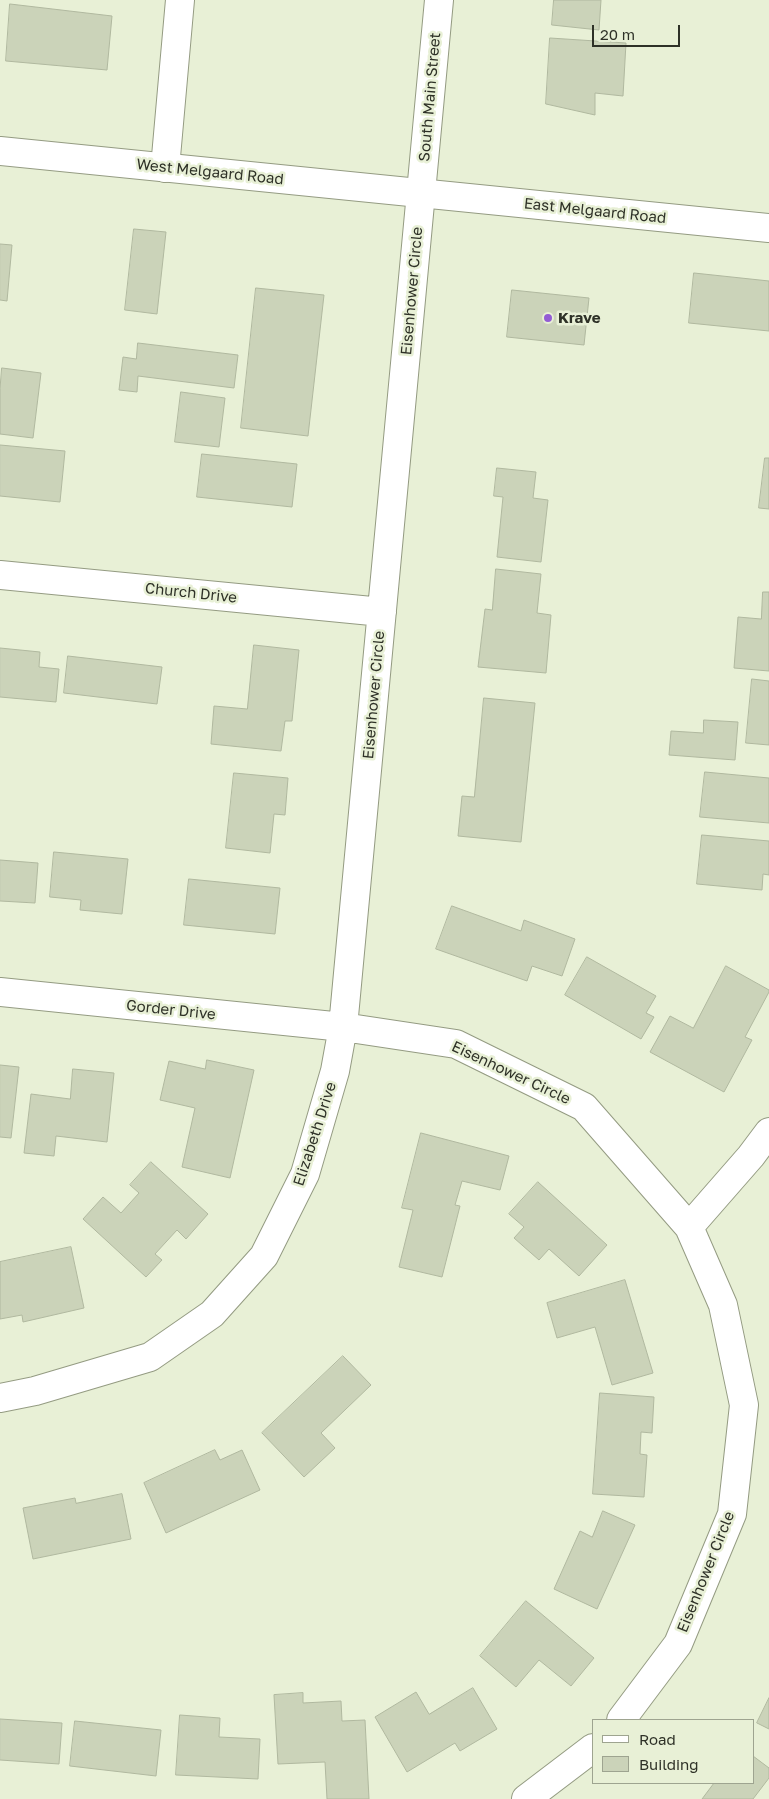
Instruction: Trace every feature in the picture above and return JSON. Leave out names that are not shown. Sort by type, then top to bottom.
[{"type":"street","points":[[165,168],[180,0]]},
{"type":"street","name":"South Main Street","points":[[421,194],[439,0]]},
{"type":"street","name":"West Melgaard Road","points":[[0,151],[421,194]]},
{"type":"street","name":"East Melgaard Road","points":[[421,194],[769,228]]},
{"type":"street","name":"Eisenhower Circle","points":[[421,194],[343,1027],[456,1044],[584,1107],[689,1227],[723,1305],[744,1405],[732,1514],[678,1644],[622,1719]]},
{"type":"street","name":"Church Drive","points":[[0,574],[382,612]]},
{"type":"street","name":"Gorder Drive","points":[[0,992],[343,1027]]},
{"type":"street","name":"Elizabeth Drive","points":[[0,1398],[35,1391],[150,1357],[212,1314],[264,1256],[305,1174],[335,1071],[343,1027]]},
{"type":"street","points":[[689,1227],[751,1156],[769,1132]]},
{"type":"street","points":[[526,1799],[592,1749]]},
{"type":"building","points":[[554,0],[601,0],[599,30],[552,25]]},
{"type":"building","points":[[10,4],[112,16],[107,70],[6,61]]},
{"type":"building","points":[[550,38],[626,43],[623,96],[595,93],[595,115],[546,104]]},
{"type":"building","points":[[134,229],[166,232],[157,314],[125,310]]},
{"type":"building","points":[[0,244],[12,245],[7,301],[0,300]]},
{"type":"building","points":[[694,273],[769,281],[769,331],[689,323]]},
{"type":"building","points":[[256,288],[324,295],[308,436],[241,428]]},
{"type":"building","name":"Krave","points":[[512,290],[589,298],[584,345],[507,337]]},
{"type":"building","points":[[138,343],[238,355],[234,388],[138,376],[137,392],[119,390],[123,357],[136,359]]},
{"type":"building","points":[[2,368],[41,373],[33,438],[0,434]]},
{"type":"building","points":[[181,392],[225,398],[219,447],[175,442]]},
{"type":"building","points":[[0,445],[65,451],[60,502],[0,496]]},
{"type":"building","points":[[202,454],[297,464],[292,507],[197,497]]},
{"type":"building","points":[[765,458],[769,458],[769,509],[759,508]]},
{"type":"building","points":[[497,468],[536,472],[533,498],[548,500],[541,562],[497,557],[503,497],[494,496]]},
{"type":"building","points":[[496,569],[541,574],[537,613],[551,615],[546,673],[478,667],[485,609],[492,610]]},
{"type":"building","points":[[763,592],[769,592],[769,671],[734,668],[738,617],[761,619]]},
{"type":"building","points":[[254,645],[299,650],[292,721],[285,721],[281,751],[211,744],[214,706],[247,709]]},
{"type":"building","points":[[0,648],[40,652],[39,667],[59,669],[56,702],[0,697]]},
{"type":"building","points":[[68,656],[162,667],[157,704],[64,693]]},
{"type":"building","points":[[752,679],[769,681],[769,745],[746,743]]},
{"type":"building","points":[[484,698],[535,703],[521,842],[458,836],[462,796],[474,797]]},
{"type":"building","points":[[704,720],[738,722],[735,760],[669,755],[671,731],[703,733]]},
{"type":"building","points":[[705,772],[769,778],[769,823],[700,817]]},
{"type":"building","points":[[234,773],[288,778],[285,815],[274,814],[270,853],[226,848]]},
{"type":"building","points":[[702,835],[769,841],[769,875],[763,874],[762,890],[697,884]]},
{"type":"building","points":[[54,852],[128,859],[122,914],[80,910],[81,900],[50,897]]},
{"type":"building","points":[[0,860],[38,863],[35,903],[0,901]]},
{"type":"building","points":[[189,879],[280,888],[275,934],[184,925]]},
{"type":"building","points":[[452,906],[521,931],[524,920],[575,939],[562,976],[532,966],[527,981],[436,949]]},
{"type":"building","points":[[587,957],[656,996],[646,1013],[654,1017],[641,1039],[565,995]]},
{"type":"building","points":[[726,966],[769,990],[769,992],[745,1037],[752,1040],[724,1092],[650,1052],[670,1016],[693,1028]]},
{"type":"building","points":[[207,1060],[254,1070],[230,1178],[182,1167],[195,1108],[160,1100],[169,1061],[205,1069]]},
{"type":"building","points":[[0,1065],[19,1067],[11,1138],[0,1137]]},
{"type":"building","points":[[73,1069],[114,1073],[107,1142],[56,1136],[54,1156],[24,1153],[31,1094],[70,1099]]},
{"type":"building","points":[[421,1133],[509,1156],[500,1190],[462,1181],[455,1205],[460,1206],[442,1277],[399,1267],[413,1210],[402,1208]]},
{"type":"building","points":[[151,1162],[208,1214],[186,1239],[177,1230],[155,1254],[162,1260],[146,1277],[83,1219],[103,1197],[121,1213],[139,1193],[130,1185]]},
{"type":"building","points":[[538,1182],[607,1245],[579,1276],[549,1249],[539,1260],[514,1238],[524,1227],[509,1214]]},
{"type":"building","points":[[71,1247],[84,1308],[23,1322],[22,1315],[0,1319],[0,1262]]},
{"type":"building","points":[[625,1280],[653,1373],[612,1385],[595,1327],[557,1338],[547,1303]]},
{"type":"building","points":[[343,1356],[371,1385],[321,1433],[335,1448],[304,1477],[262,1433]]},
{"type":"building","points":[[600,1393],[654,1397],[652,1433],[641,1432],[640,1454],[647,1455],[644,1497],[593,1494]]},
{"type":"building","points":[[215,1450],[220,1460],[242,1450],[260,1490],[166,1533],[144,1483]]},
{"type":"building","points":[[122,1494],[131,1539],[33,1559],[23,1508],[75,1498],[76,1503]]},
{"type":"building","points":[[603,1511],[635,1525],[597,1609],[554,1589],[580,1531],[592,1537]]},
{"type":"building","points":[[526,1601],[594,1658],[571,1686],[539,1660],[516,1687],[480,1656]]},
{"type":"building","points":[[473,1688],[497,1729],[460,1751],[455,1743],[407,1772],[375,1717],[416,1692],[429,1714]]},
{"type":"building","points":[[303,1693],[303,1703],[341,1701],[342,1721],[365,1720],[369,1799],[327,1799],[325,1762],[278,1764],[274,1695]]},
{"type":"building","points":[[769,1698],[769,1729],[757,1723]]},
{"type":"building","points":[[180,1715],[220,1718],[219,1737],[260,1739],[258,1779],[176,1775]]},
{"type":"building","points":[[0,1719],[62,1723],[59,1764],[0,1760]]},
{"type":"building","points":[[75,1721],[161,1730],[156,1776],[70,1766]]},
{"type":"building","points":[[754,1757],[769,1768],[769,1778],[753,1799],[702,1799],[713,1784],[754,1784]]},
{"type":"place","name":"Krave","points":[[548,318]]}]
